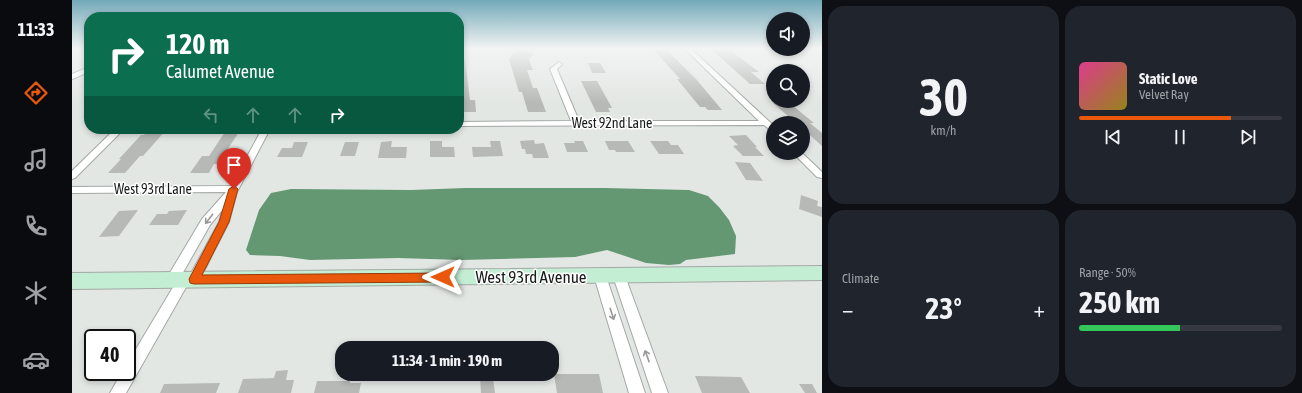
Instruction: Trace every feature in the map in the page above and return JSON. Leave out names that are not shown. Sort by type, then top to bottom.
[{"type":"street","points":[[556,66],[553,69],[576,123]]},
{"type":"street","points":[[706,66],[765,122]]},
{"type":"street","points":[[72,77],[84,72]]},
{"type":"street","name":"West 92nd Lane","points":[[464,124],[765,122]]},
{"type":"street","points":[[72,176],[115,134]]},
{"type":"street","points":[[118,393],[183,280],[224,222],[234,189],[263,134]]},
{"type":"street","points":[[804,160],[820,175]]},
{"type":"street","points":[[183,280],[206,222],[234,189]]},
{"type":"street","name":"West 93rd Lane","points":[[72,190],[234,189]]},
{"type":"street","name":"West 93rd Avenue","points":[[72,281],[822,273]]},
{"type":"street","points":[[600,276],[637,393]]},
{"type":"street","points":[[618,276],[660,393]]},
{"type":"shaded area","points":[[465,188],[605,188],[689,190],[708,196],[729,220],[736,236],[735,254],[686,260],[680,264],[669,265],[646,263],[607,250],[575,257],[462,260],[398,258],[310,260],[280,256],[250,255],[246,250],[259,210],[271,193],[291,189],[411,190]]},
{"type":"building","points":[[464,66],[466,66],[470,100],[475,100],[476,112],[464,112]]},
{"type":"building","points":[[511,66],[532,66],[533,70],[527,70],[533,88],[537,88],[546,112],[528,112],[522,92],[519,92]]},
{"type":"building","points":[[589,66],[602,66],[606,73],[592,73]]},
{"type":"building","points":[[669,66],[683,66],[722,110],[708,110],[705,107],[700,107],[677,79],[680,79]]},
{"type":"building","points":[[730,66],[752,66],[759,72],[751,72],[765,84],[750,84]]},
{"type":"building","points":[[581,81],[597,81],[612,108],[608,108],[610,112],[596,112]]},
{"type":"building","points":[[779,108],[796,108],[805,116],[788,116]]},
{"type":"building","points":[[810,123],[822,133],[822,146],[810,135]]},
{"type":"building","points":[[162,134],[143,156],[140,156],[125,173],[108,173],[141,135]]},
{"type":"building","points":[[224,134],[238,134],[218,164],[214,164],[209,173],[190,173],[202,156],[209,156]]},
{"type":"building","points":[[746,135],[764,156],[743,156],[733,146],[738,145],[729,136]]},
{"type":"building","points":[[534,140],[535,144],[544,143],[549,158],[533,158],[532,154],[526,154],[525,149],[522,149],[520,141]]},
{"type":"building","points":[[392,141],[391,147],[407,147],[406,158],[378,158],[381,142]]},
{"type":"building","points":[[430,141],[442,141],[442,147],[454,147],[455,157],[430,157]]},
{"type":"building","points":[[490,141],[500,141],[503,156],[473,157],[472,147],[491,147]]},
{"type":"building","points":[[574,141],[583,141],[588,152],[567,152],[564,143],[575,143]]},
{"type":"building","points":[[605,141],[628,141],[635,152],[616,152],[615,150],[609,150]]},
{"type":"building","points":[[650,141],[668,141],[671,145],[678,145],[684,154],[659,154]]},
{"type":"building","points":[[294,142],[308,142],[302,157],[277,157],[282,148],[292,148]]},
{"type":"building","points":[[345,142],[359,142],[355,156],[340,156]]},
{"type":"building","points":[[735,162],[750,163],[763,181],[746,180]]},
{"type":"building","points":[[801,195],[818,201],[817,206],[822,207],[822,217],[799,209]]},
{"type":"building","points":[[138,210],[119,236],[99,237],[119,211]]},
{"type":"building","points":[[187,210],[178,225],[149,225],[157,214],[167,214],[169,211]]},
{"type":"building","points":[[288,370],[286,380],[294,380],[291,393],[238,393],[243,379],[274,378],[276,371]]},
{"type":"building","points":[[559,374],[599,374],[603,393],[557,393],[555,381],[559,381]]},
{"type":"building","points":[[695,376],[741,377],[750,393],[702,393]]},
{"type":"building","points":[[317,381],[350,381],[350,383],[361,383],[359,393],[314,393]]},
{"type":"building","points":[[480,381],[493,381],[495,393],[481,393]]},
{"type":"building","points":[[220,383],[216,393],[160,393],[164,384]]},
{"type":"building","points":[[799,384],[812,384],[817,393],[805,393]]},
{"type":"route","points":[[234,189],[224,222],[194,279],[443,277]]}]
